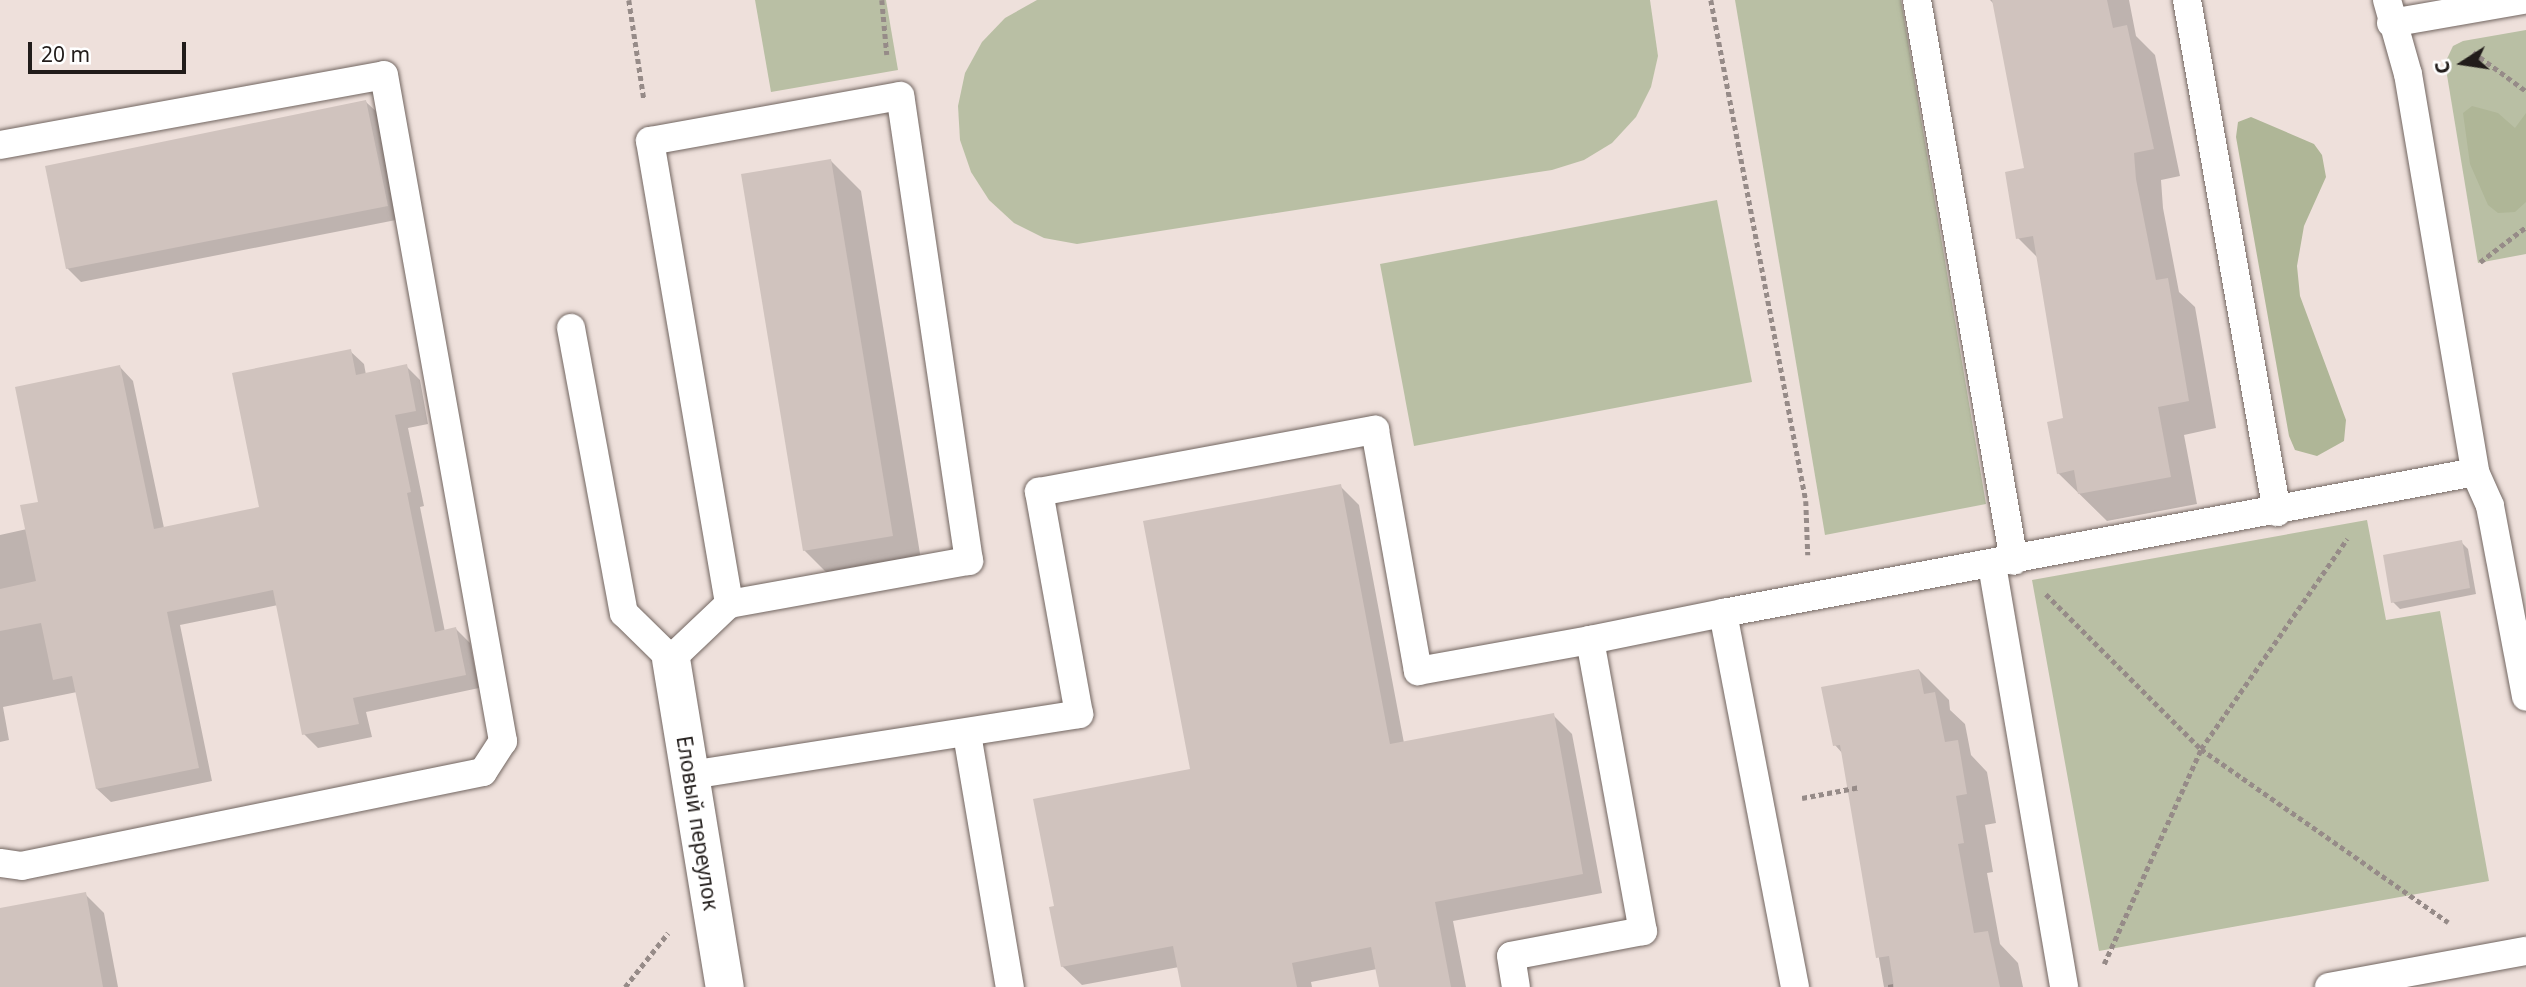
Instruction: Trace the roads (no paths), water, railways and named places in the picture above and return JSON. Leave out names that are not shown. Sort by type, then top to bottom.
[{"type":"street","name":"Еловый переулок","points":[[671,659],[725,987]]},
{"type":"lane","points":[[1917,0],[2003,563],[2064,987]]},
{"type":"lane","points":[[2187,0],[2277,512]]},
{"type":"lane","points":[[2523,0],[2389,12],[2408,74],[2475,472],[2490,506],[2526,697]]},
{"type":"lane","points":[[0,145],[383,75],[503,741],[483,772],[22,866],[0,863]]},
{"type":"lane","points":[[571,328],[624,613],[671,659],[729,604],[969,561],[900,96],[650,141],[729,604]]},
{"type":"lane","points":[[691,775],[967,734],[1079,714],[1038,492],[1375,430],[1418,671],[2277,512],[2475,472]]},
{"type":"lane","points":[[1723,613],[1795,987]]},
{"type":"lane","points":[[1516,987],[1511,956],[1643,931],[1590,640]]},
{"type":"lane","points":[[967,734],[1010,987]]},
{"type":"lane","points":[[2329,987],[2526,951]]}]
